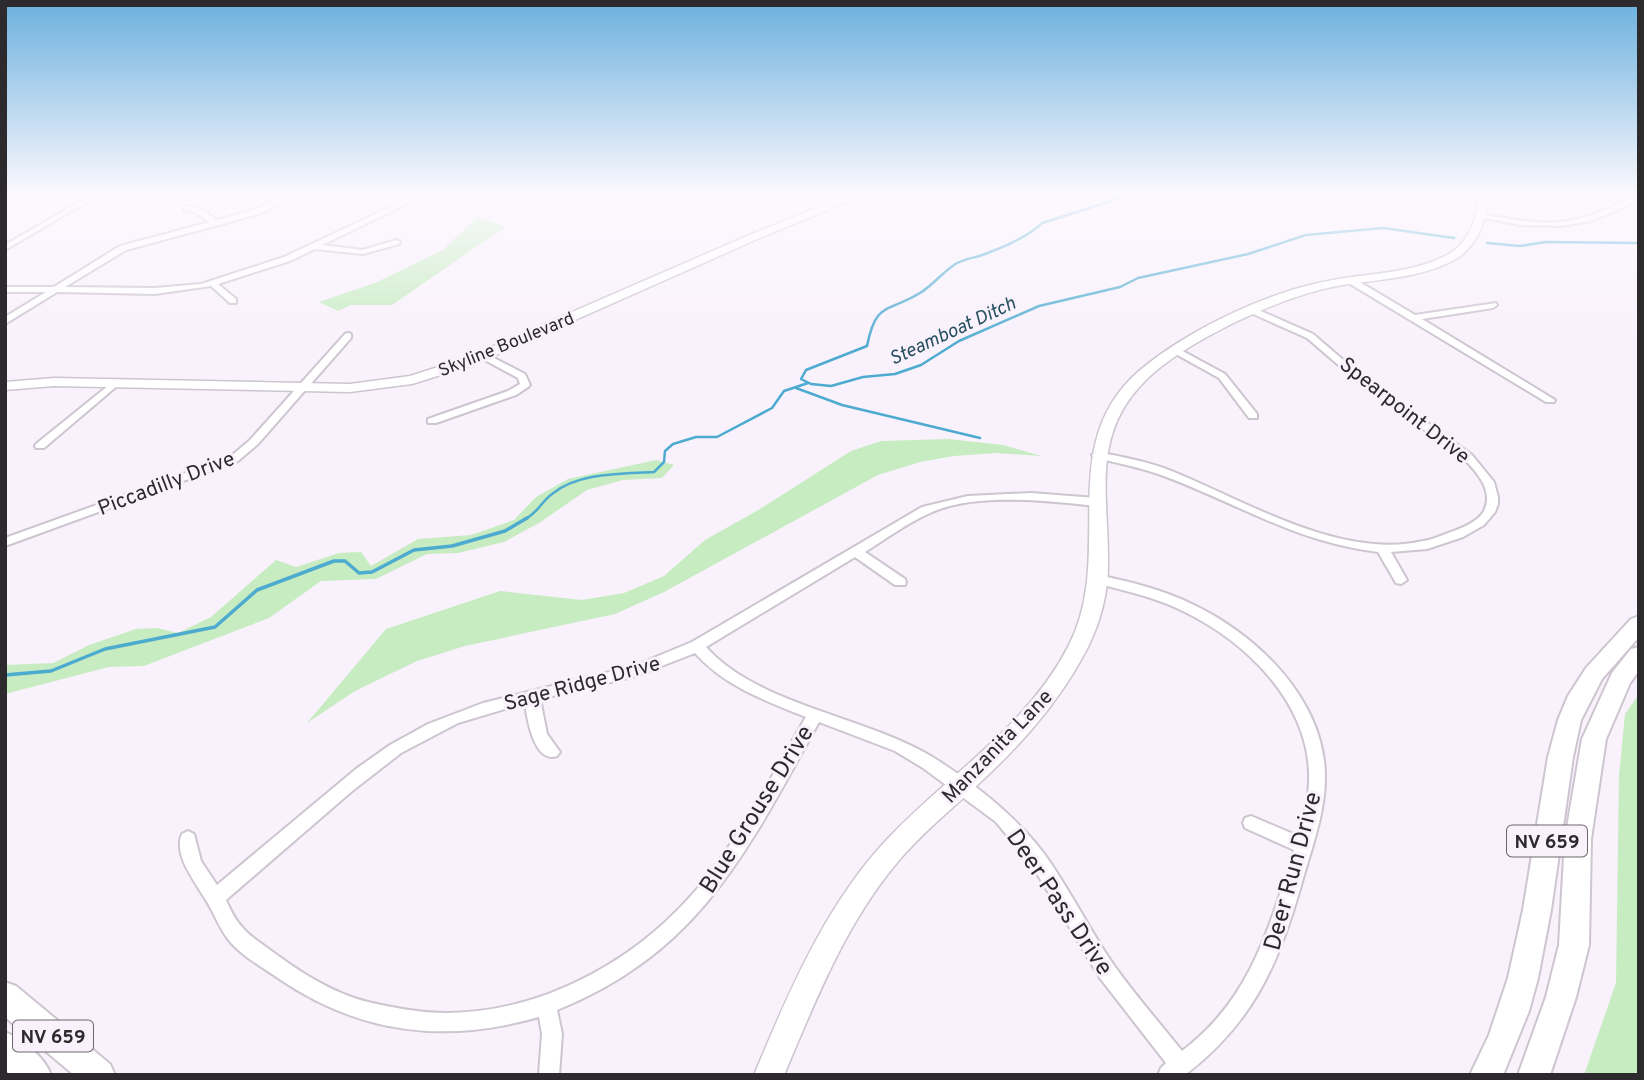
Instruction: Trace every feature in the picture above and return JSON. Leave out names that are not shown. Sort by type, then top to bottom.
[{"type":"main road","name":"NV 659","points":[[1486,1075],[1503,1045],[1522,989],[1560,762],[1574,707],[1596,670],[1639,624]]},
{"type":"main road","name":"NV 659","points":[[1534,1075],[1561,998],[1574,945],[1578,839],[1594,739],[1620,679],[1639,655]]},
{"type":"main road","name":"NV 659","points":[[5,997],[99,1075]]},
{"type":"main road","name":"NV 659","points":[[5,1048],[36,1075]]},
{"type":"street","points":[[5,321],[123,248],[133,245]]},
{"type":"street","points":[[5,289],[166,291],[212,283],[266,267],[320,245]]},
{"type":"street","points":[[317,247],[363,251],[384,245]]},
{"type":"street","name":"Skyline Boulevard","points":[[5,386],[36,383],[302,388],[390,384],[432,375],[484,356],[734,245]]},
{"type":"street","name":"Manzanita Lane","points":[[769,1075],[835,936],[862,888],[890,854],[1028,720],[1058,683],[1088,626],[1098,579],[1097,455],[1106,424],[1123,397],[1147,372],[1177,351],[1293,293],[1427,265],[1450,257],[1465,245]]},
{"type":"street","points":[[1350,280],[1550,400]]},
{"type":"street","points":[[212,283],[233,301]]},
{"type":"street","points":[[1413,318],[1493,305]]},
{"type":"street","name":"Spearpoint Drive","points":[[1097,455],[1167,473],[1308,533],[1356,545],[1383,549],[1424,547],[1475,526],[1485,518],[1492,501],[1486,478],[1468,457],[1353,373],[1310,336],[1254,311]]},
{"type":"street","name":"Piccadilly Drive","points":[[5,542],[226,463],[248,449],[348,336]]},
{"type":"street","points":[[1177,351],[1224,378],[1252,416]]},
{"type":"street","points":[[432,421],[512,393],[525,384],[522,376],[484,356]]},
{"type":"street","points":[[40,446],[114,384]]},
{"type":"street","name":"Sage Ridge Drive","points":[[215,898],[365,770],[395,749],[454,719],[663,663],[697,646],[856,552],[909,517],[926,510],[969,498],[1013,495],[1096,502]]},
{"type":"street","points":[[1383,549],[1401,579]]},
{"type":"street","points":[[856,552],[900,582]]},
{"type":"street","name":"Deer Run Drive","points":[[1098,579],[1161,597],[1207,618],[1242,642],[1285,687],[1305,722],[1315,751],[1315,802],[1274,946],[1258,980],[1233,1017],[1174,1070]]},
{"type":"street","name":"Deer Pass Drive","points":[[697,646],[713,664],[756,691],[900,747],[961,785],[1002,817],[1022,838],[1174,1070]]},
{"type":"street","points":[[532,697],[537,732],[541,743],[552,752]]},
{"type":"street","name":"Blue Grouse Drive","points":[[188,839],[191,861],[215,898],[228,926],[252,948],[320,993],[353,1008],[400,1019],[443,1024],[510,1017],[547,1006],[615,973],[655,944],[695,905],[718,876],[815,715]]},
{"type":"street","points":[[1251,822],[1302,846]]},
{"type":"street","points":[[547,1006],[552,1034],[549,1075]]},
{"type":"green space","points":[[448,245],[478,245],[392,305],[351,305],[338,311],[319,302],[375,283]]},
{"type":"green space","points":[[948,439],[1003,445],[1042,456],[996,453],[954,456],[920,462],[878,475],[664,592],[615,614],[465,646],[417,661],[355,691],[307,723],[386,629],[500,591],[582,600],[624,593],[664,576],[705,540],[760,509],[851,451],[881,441]]},
{"type":"green space","points":[[656,460],[674,465],[662,478],[623,480],[587,490],[539,523],[504,542],[458,553],[427,554],[376,579],[321,581],[269,618],[144,666],[109,667],[5,694],[5,665],[53,663],[89,645],[136,629],[157,628],[178,633],[211,617],[276,560],[296,567],[339,553],[361,552],[371,566],[418,539],[471,535],[514,520],[536,497],[568,479]]},
{"type":"green space","points":[[1639,694],[1639,1075],[1584,1075],[1616,983],[1619,776],[1625,714]]},
{"type":"waterway","name":"Steamboat Ditch","points":[[1007,245],[957,263],[920,293],[884,310],[874,322],[867,346],[806,370],[801,379],[811,384],[831,386],[863,377],[895,374],[921,365],[959,341],[1039,306],[1120,287],[1138,278],[1248,254],[1274,245]]},
{"type":"waterway","name":"Steamboat Ditch","points":[[1513,245],[1524,245]]},
{"type":"waterway","points":[[525,519],[552,494],[575,482],[601,475],[654,472],[664,462],[665,451],[673,444],[696,437],[717,437],[772,408],[784,391],[808,383]]},
{"type":"waterway","points":[[796,388],[842,405],[980,438]]},
{"type":"waterway","points":[[5,675],[51,671],[105,649],[215,627],[257,590],[334,561],[345,561],[359,573],[372,572],[414,550],[452,546],[505,531],[525,519]]}]
